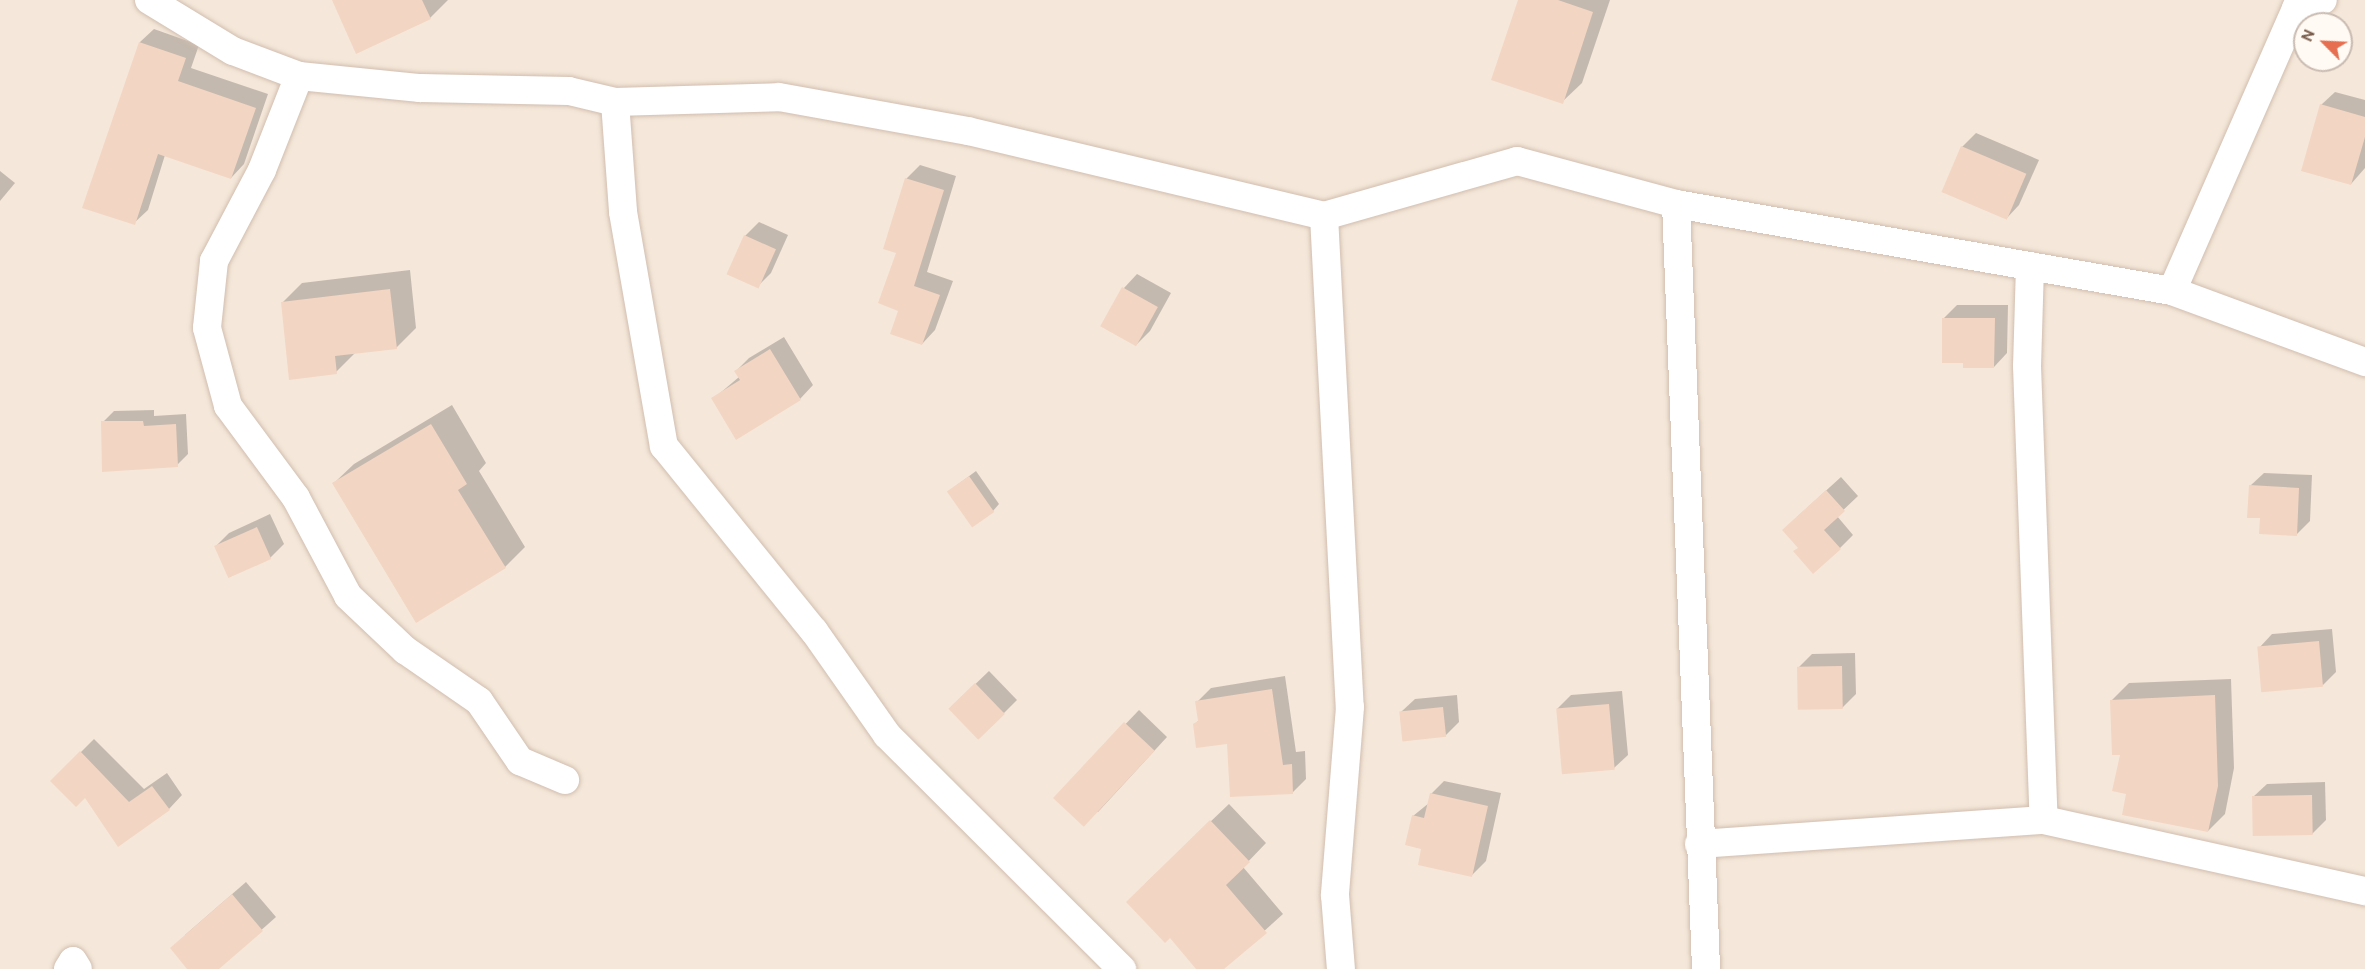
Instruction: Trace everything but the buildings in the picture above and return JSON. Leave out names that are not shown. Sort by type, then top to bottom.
[{"type":"street","points":[[149,0],[233,51],[299,76],[420,88],[568,91],[615,102],[779,97],[968,131],[1324,216],[1517,161],[1676,204],[2172,291],[2365,362]]},
{"type":"street","points":[[2172,291],[2292,4],[2324,0]]},
{"type":"street","points":[[299,76],[262,170],[214,261],[207,328],[228,406],[296,498],[348,596],[405,650],[479,701],[520,760],[565,780]]},
{"type":"street","points":[[615,102],[623,212],[664,446],[814,631],[887,735],[1122,969]]},
{"type":"street","points":[[1676,204],[1699,844],[1706,969]]},
{"type":"street","points":[[1324,216],[1350,707],[1335,895],[1341,969]]},
{"type":"street","points":[[2030,266],[2027,366],[2044,820]]},
{"type":"street","points":[[1699,844],[2044,820],[2365,891]]},
{"type":"street","points":[[68,969],[74,961],[78,969]]},
{"type":"shaded area","points":[[0,0],[2365,0],[2365,969],[0,969]]}]
